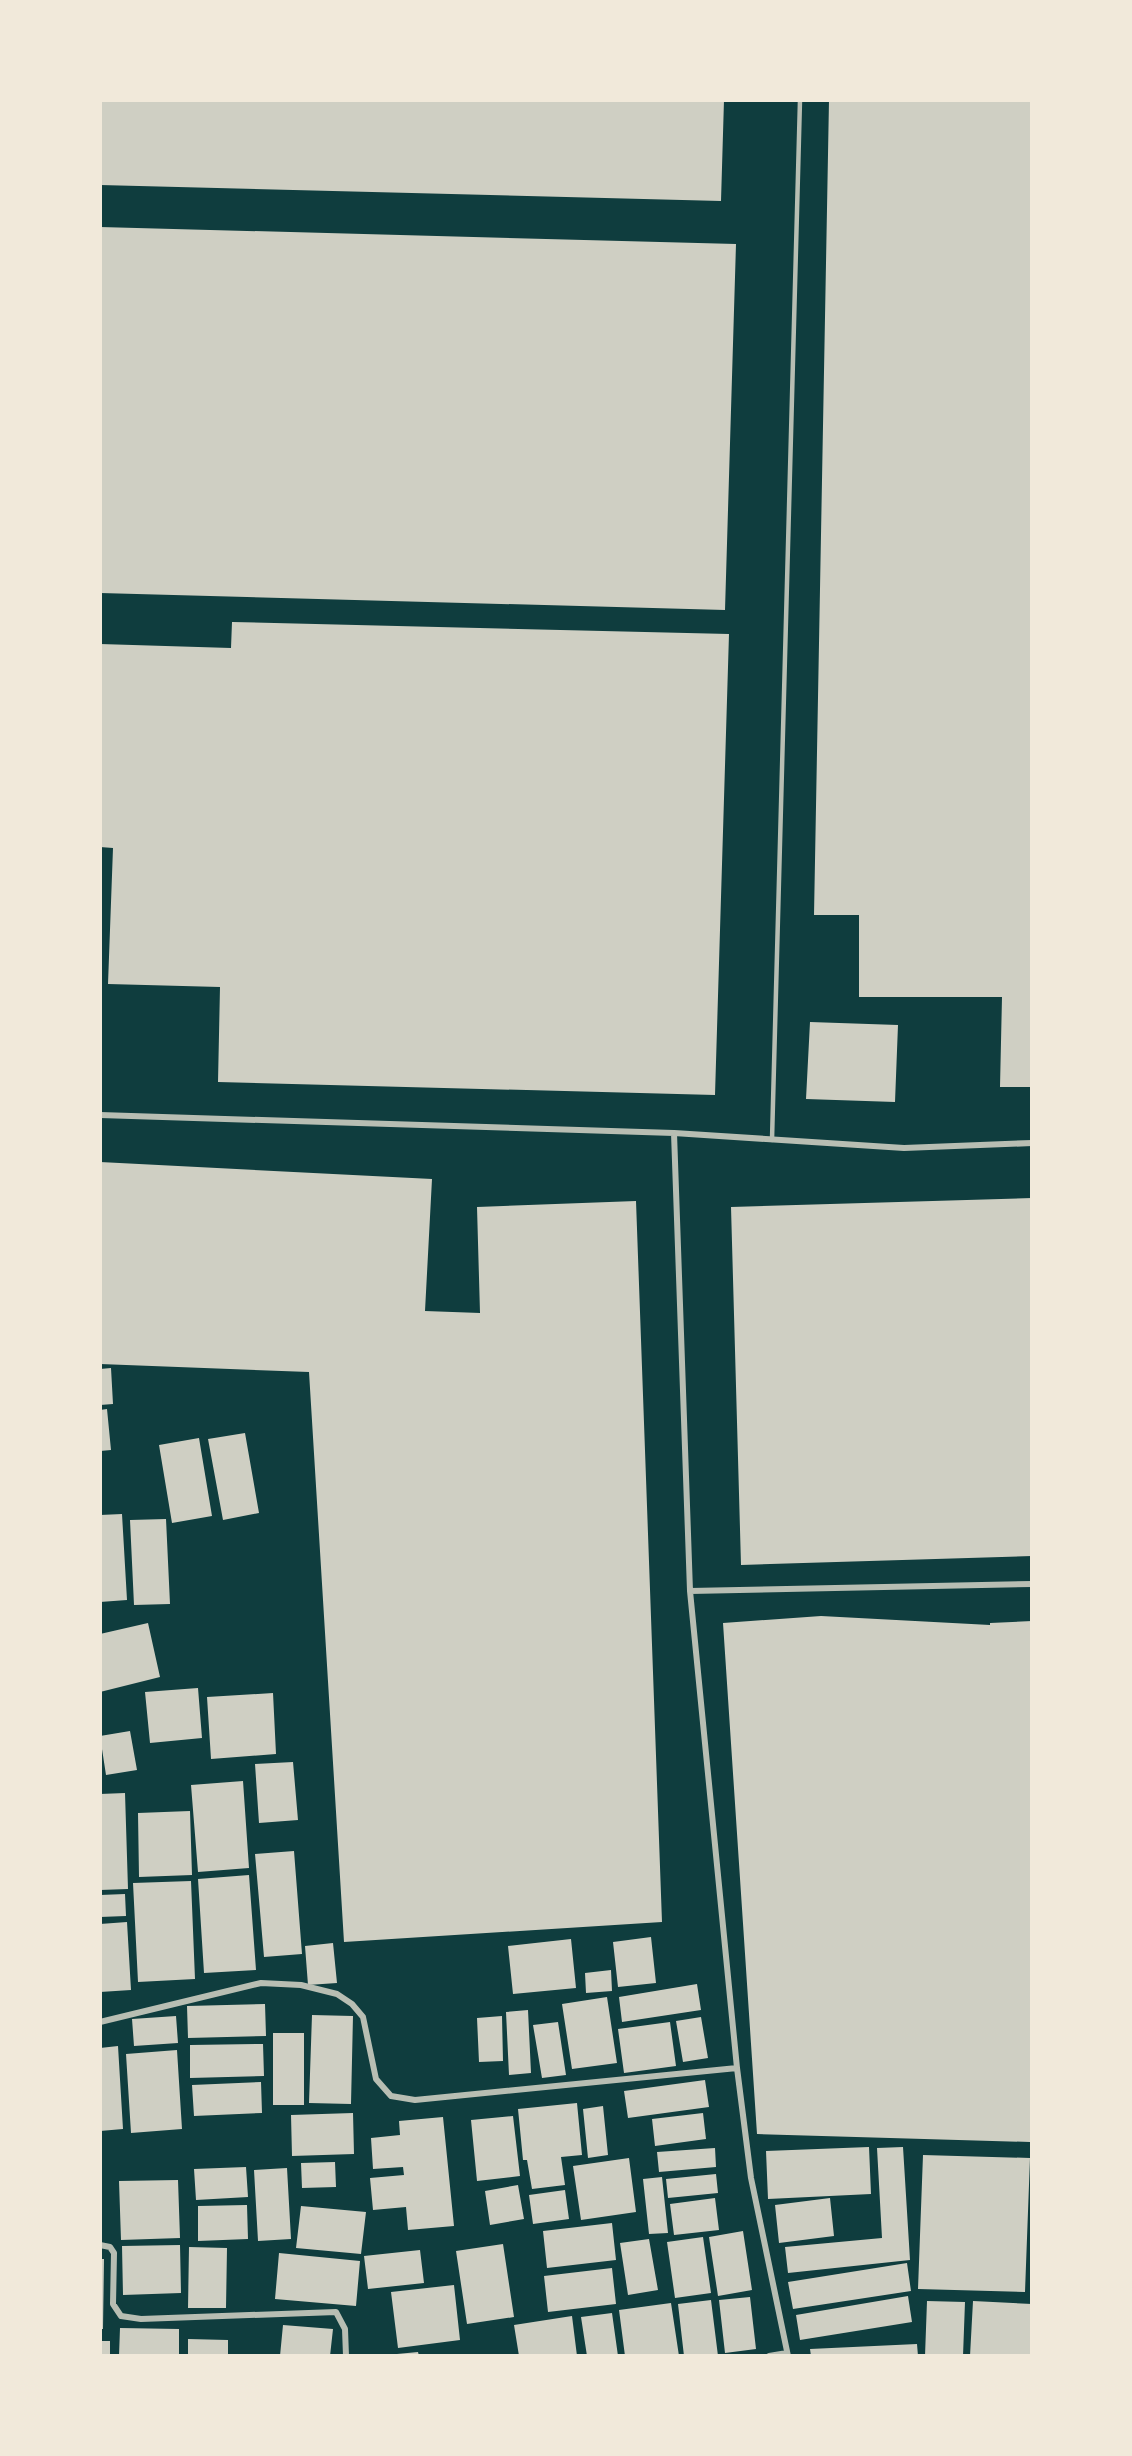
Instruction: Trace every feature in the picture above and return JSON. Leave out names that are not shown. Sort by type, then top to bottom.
[{"type":"street","points":[[100,1115],[674,1133],[904,1148],[1032,1143]]},
{"type":"street","points":[[674,1133],[690,1591],[737,2068],[751,2178],[788,2354],[769,2355]]},
{"type":"street","points":[[690,1591],[1032,1584]]},
{"type":"street","points":[[100,2022],[261,1983],[301,1985],[337,1994],[352,2004],[363,2017],[376,2079],[391,2096],[415,2100],[737,2068]]},
{"type":"street","points":[[100,2245],[110,2247],[114,2253],[113,2304],[121,2316],[141,2319],[336,2312],[345,2329],[346,2355]]},
{"type":"lane","points":[[772,1140],[800,100]]},
{"type":"building","points":[[100,100],[724,100],[721,201],[100,185]]},
{"type":"building","points":[[829,100],[1032,100],[1032,1087],[1000,1087],[1002,997],[859,997],[859,915],[814,915]]},
{"type":"building","points":[[100,227],[736,244],[725,610],[100,593]]},
{"type":"building","points":[[232,622],[729,634],[715,1095],[218,1082],[220,987],[108,984],[113,848],[100,847],[100,644],[231,648]]},
{"type":"building","points":[[810,1022],[898,1025],[895,1102],[806,1099]]},
{"type":"building","points":[[100,1162],[432,1179],[425,1311],[480,1313],[477,1207],[636,1201],[662,1922],[344,1942],[309,1372],[100,1364]]},
{"type":"building","points":[[1032,1198],[1032,1556],[741,1565],[731,1207]]},
{"type":"building","points":[[111,1368],[113,1404],[100,1405],[100,1369]]},
{"type":"building","points":[[107,1409],[111,1450],[100,1451],[100,1410]]},
{"type":"building","points":[[245,1433],[259,1513],[223,1520],[208,1439]]},
{"type":"building","points":[[199,1438],[212,1516],[172,1523],[159,1445]]},
{"type":"building","points":[[122,1514],[127,1600],[100,1602],[100,1515]]},
{"type":"building","points":[[166,1519],[170,1604],[134,1605],[130,1520]]},
{"type":"building","points":[[821,1616],[990,1625],[990,1623],[1032,1621],[1030,2142],[757,2134],[723,1623]]},
{"type":"building","points":[[148,1623],[160,1677],[100,1692],[100,1634]]},
{"type":"building","points":[[198,1688],[202,1738],[150,1743],[145,1692]]},
{"type":"building","points":[[273,1693],[276,1754],[211,1759],[207,1697]]},
{"type":"building","points":[[130,1731],[137,1770],[106,1775],[100,1736]]},
{"type":"building","points":[[293,1762],[298,1820],[259,1823],[255,1764]]},
{"type":"building","points":[[243,1781],[249,1868],[198,1872],[191,1785]]},
{"type":"building","points":[[125,1793],[128,1889],[100,1890],[100,1794]]},
{"type":"building","points":[[190,1811],[192,1875],[139,1877],[138,1813]]},
{"type":"building","points":[[294,1851],[302,1954],[264,1957],[255,1854]]},
{"type":"building","points":[[249,1875],[256,1970],[204,1973],[198,1879]]},
{"type":"building","points":[[191,1881],[195,1979],[138,1982],[133,1883]]},
{"type":"building","points":[[125,1894],[126,1916],[100,1917],[100,1895]]},
{"type":"building","points":[[127,1922],[131,1990],[100,1992],[100,1924]]},
{"type":"building","points":[[651,1937],[656,1983],[618,1987],[613,1942]]},
{"type":"building","points":[[571,1939],[576,1988],[513,1994],[508,1946]]},
{"type":"building","points":[[333,1943],[337,1983],[308,1985],[305,1946]]},
{"type":"building","points":[[611,1970],[612,1991],[586,1993],[585,1973]]},
{"type":"building","points":[[697,1984],[701,2010],[622,2022],[619,1997]]},
{"type":"building","points":[[607,1997],[617,2063],[572,2069],[562,2004]]},
{"type":"building","points":[[265,2004],[266,2036],[188,2038],[187,2006]]},
{"type":"building","points":[[528,2010],[531,2073],[509,2075],[506,2012]]},
{"type":"building","points":[[312,2015],[353,2016],[351,2104],[309,2103]]},
{"type":"building","points":[[176,2016],[178,2043],[134,2046],[132,2019]]},
{"type":"building","points":[[502,2016],[503,2061],[479,2062],[477,2018]]},
{"type":"building","points":[[701,2017],[708,2058],[683,2062],[676,2021]]},
{"type":"building","points":[[558,2022],[566,2075],[542,2078],[533,2025]]},
{"type":"building","points":[[670,2022],[676,2066],[624,2073],[618,2029]]},
{"type":"building","points":[[273,2033],[304,2033],[304,2105],[273,2105]]},
{"type":"building","points":[[263,2044],[264,2076],[190,2078],[190,2045]]},
{"type":"building","points":[[118,2046],[123,2129],[100,2131],[100,2048]]},
{"type":"building","points":[[177,2050],[182,2129],[131,2133],[126,2054]]},
{"type":"building","points":[[705,2080],[709,2107],[628,2118],[624,2091]]},
{"type":"building","points":[[261,2082],[262,2113],[194,2116],[192,2085]]},
{"type":"building","points":[[577,2103],[582,2155],[561,2157],[565,2185],[532,2189],[527,2160],[523,2160],[518,2109]]},
{"type":"building","points":[[603,2106],[608,2155],[588,2158],[583,2109]]},
{"type":"building","points":[[353,2113],[354,2154],[292,2156],[291,2115]]},
{"type":"building","points":[[703,2113],[706,2139],[655,2146],[652,2119]]},
{"type":"building","points":[[513,2116],[520,2176],[477,2181],[471,2120]]},
{"type":"building","points":[[443,2117],[454,2226],[408,2230],[406,2207],[373,2210],[370,2178],[404,2175],[403,2167],[373,2169],[371,2138],[400,2135],[399,2121]]},
{"type":"building","points":[[869,2147],[871,2194],[768,2199],[766,2151]]},
{"type":"building","points":[[903,2147],[910,2260],[788,2273],[785,2247],[882,2238],[877,2148]]},
{"type":"building","points":[[715,2148],[716,2167],[659,2172],[657,2152]]},
{"type":"building","points":[[923,2155],[1030,2158],[1025,2292],[918,2289]]},
{"type":"building","points":[[629,2158],[636,2212],[581,2220],[573,2166]]},
{"type":"building","points":[[335,2162],[336,2187],[302,2188],[301,2163]]},
{"type":"building","points":[[246,2167],[248,2197],[196,2200],[194,2169]]},
{"type":"building","points":[[287,2168],[291,2239],[258,2241],[254,2170]]},
{"type":"building","points":[[716,2174],[718,2193],[668,2198],[666,2179]]},
{"type":"building","points":[[662,2177],[668,2233],[649,2234],[643,2179]]},
{"type":"building","points":[[178,2180],[180,2238],[121,2240],[119,2181]]},
{"type":"building","points":[[518,2185],[524,2219],[490,2225],[485,2191]]},
{"type":"building","points":[[565,2190],[569,2219],[533,2224],[529,2195]]},
{"type":"building","points":[[715,2198],[719,2230],[674,2235],[670,2204]]},
{"type":"building","points":[[830,2198],[834,2236],[779,2243],[775,2205]]},
{"type":"building","points":[[247,2205],[248,2239],[198,2241],[198,2206]]},
{"type":"building","points":[[301,2206],[366,2212],[361,2254],[296,2248]]},
{"type":"building","points":[[612,2223],[616,2260],[547,2268],[543,2231]]},
{"type":"building","points":[[743,2231],[752,2290],[718,2296],[709,2237]]},
{"type":"building","points":[[703,2237],[711,2293],[675,2298],[667,2242]]},
{"type":"building","points":[[649,2239],[658,2290],[628,2295],[620,2243]]},
{"type":"building","points":[[503,2244],[514,2317],[467,2324],[456,2251]]},
{"type":"building","points":[[180,2245],[181,2293],[123,2295],[122,2246]]},
{"type":"building","points":[[189,2247],[227,2248],[226,2308],[188,2308]]},
{"type":"building","points":[[420,2250],[424,2283],[368,2289],[364,2256]]},
{"type":"building","points":[[279,2253],[360,2261],[356,2306],[275,2299]]},
{"type":"building","points":[[100,2259],[104,2259],[103,2329],[100,2329]]},
{"type":"building","points":[[907,2263],[911,2291],[793,2309],[788,2282]]},
{"type":"building","points":[[612,2268],[616,2304],[548,2312],[544,2276]]},
{"type":"building","points":[[454,2285],[460,2340],[398,2348],[391,2292]]},
{"type":"building","points":[[908,2296],[912,2322],[800,2340],[796,2315]]},
{"type":"building","points":[[750,2297],[756,2349],[725,2353],[719,2300]]},
{"type":"building","points":[[711,2300],[718,2356],[684,2356],[678,2304]]},
{"type":"building","points":[[927,2301],[965,2302],[963,2356],[925,2356]]},
{"type":"building","points":[[973,2301],[1032,2304],[1032,2356],[970,2356]]},
{"type":"building","points":[[671,2303],[679,2356],[625,2356],[619,2310]]},
{"type":"building","points":[[612,2313],[618,2356],[587,2356],[581,2317]]},
{"type":"building","points":[[572,2316],[577,2356],[519,2356],[514,2325]]},
{"type":"building","points":[[283,2325],[333,2329],[330,2356],[280,2356]]},
{"type":"building","points":[[120,2328],[179,2329],[179,2356],[119,2356]]},
{"type":"building","points":[[188,2339],[228,2340],[228,2356],[188,2356]]},
{"type":"building","points":[[100,2341],[110,2341],[110,2356],[100,2356]]},
{"type":"building","points":[[917,2344],[918,2356],[811,2356],[810,2349]]},
{"type":"building","points":[[418,2352],[419,2356],[397,2356],[397,2354]]}]
